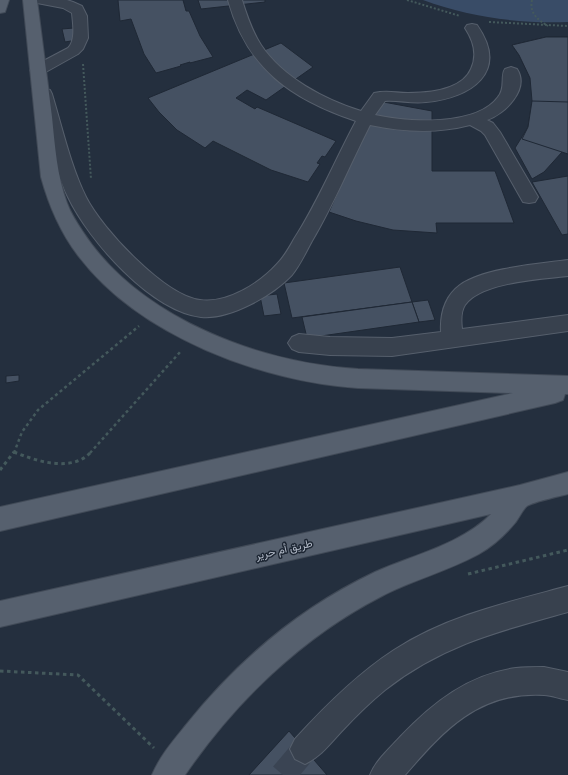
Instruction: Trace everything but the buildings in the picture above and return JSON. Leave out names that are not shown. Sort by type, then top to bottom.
[{"type":"main road","points":[[0,9],[2,0]]},
{"type":"main road","points":[[30,0],[50,176],[56,198],[65,219],[78,241],[114,282],[138,302],[195,336],[228,350],[263,361],[300,370],[339,377],[378,380],[417,380],[568,386]]},
{"type":"main road","points":[[0,519],[568,390]]},
{"type":"main road","name":"طريق أم حرير","points":[[0,614],[520,496],[568,483]]},
{"type":"main road","points":[[170,771],[213,716],[254,672],[297,635],[340,605],[385,581],[458,552],[482,538],[501,520],[520,496]]},
{"type":"lane","points":[[42,0],[66,5],[76,9],[79,17],[80,42],[73,50],[39,74],[69,179],[78,200],[90,221],[125,261],[148,281],[184,305],[196,309],[223,307],[256,291],[285,268],[312,227],[365,118],[380,97],[390,96],[419,98],[446,93],[468,83],[480,69],[482,62],[482,48],[480,41],[472,28]]},
{"type":"lane","points":[[235,0],[244,30],[252,44],[279,74],[297,88],[319,100],[343,111],[365,118],[387,124],[422,127],[440,126],[472,120],[492,111],[506,100],[511,91],[513,81],[514,72],[480,69]]},
{"type":"lane","points":[[472,120],[487,127],[492,132],[528,197]]},
{"type":"lane","points":[[452,339],[450,327],[451,315],[455,304],[462,295],[471,288],[482,282],[496,279],[568,268]]},
{"type":"lane","points":[[300,342],[361,348],[392,347],[568,323]]},
{"type":"lane","points":[[305,749],[342,709],[358,695],[381,676],[422,649],[465,630],[568,599]]},
{"type":"lane","points":[[385,775],[441,716],[471,694],[507,683],[545,681],[568,686]]},
{"type":"path","points":[[532,0],[531,5],[533,14],[548,26]]},
{"type":"path","points":[[78,200],[89,188],[91,174],[83,57],[80,42]]},
{"type":"path","points":[[0,470],[14,452],[22,432],[38,410],[155,313]]},
{"type":"path","points":[[14,452],[33,460],[67,464],[86,457],[195,336]]},
{"type":"path","points":[[463,575],[568,550]]},
{"type":"path","points":[[0,671],[78,675],[170,771]]},
{"type":"water","points":[[423,0],[568,0],[568,22],[531,22],[494,18],[458,11]]},
{"type":"tunnel","points":[[283,775],[305,749]]}]
